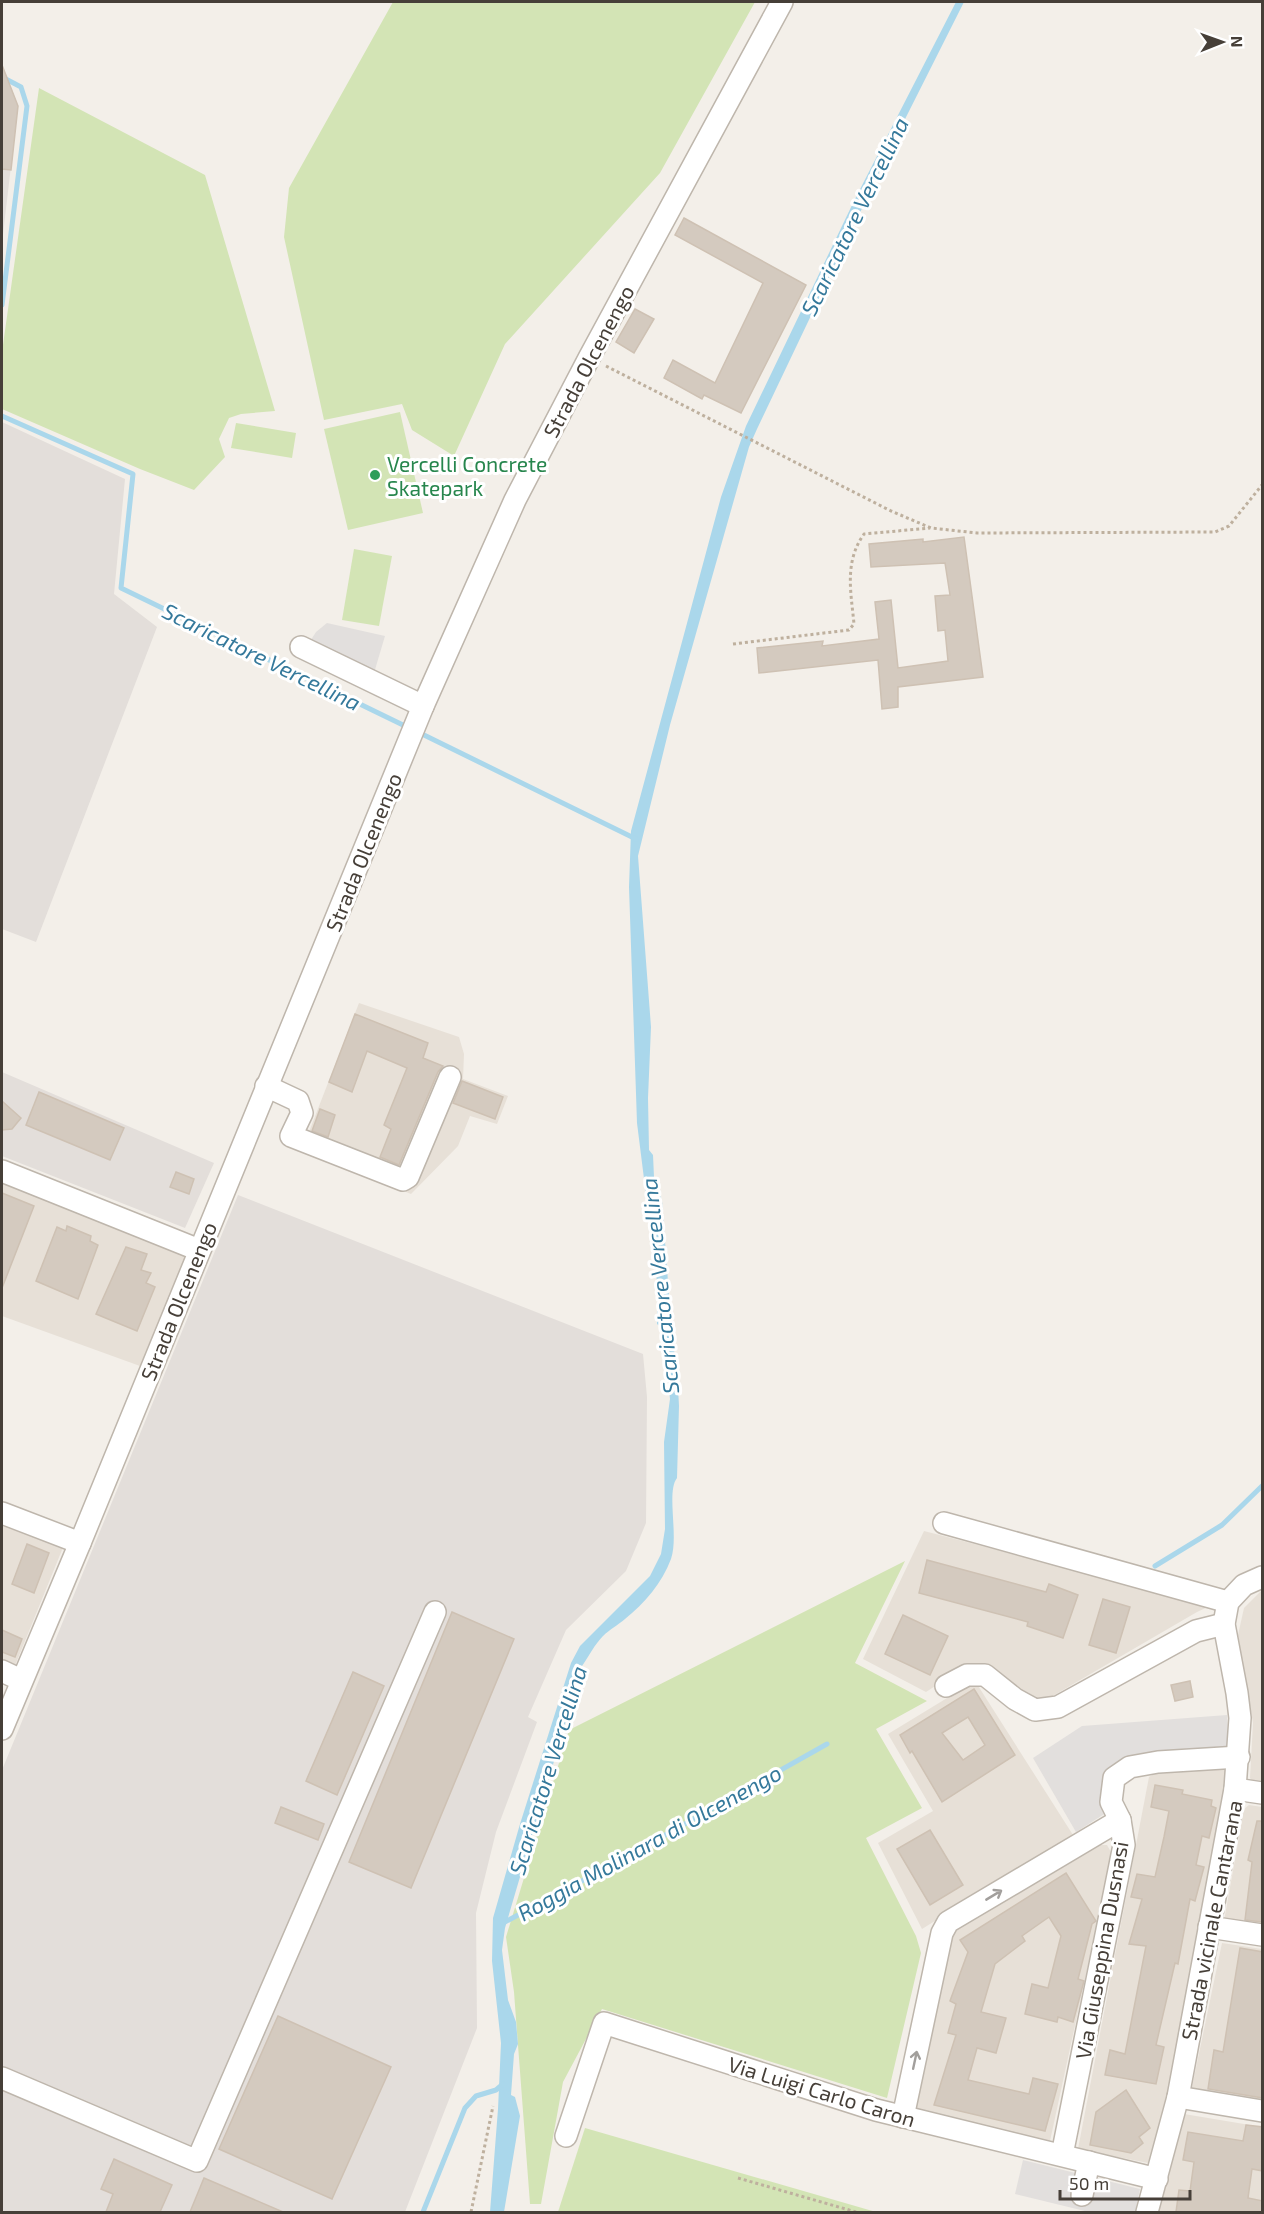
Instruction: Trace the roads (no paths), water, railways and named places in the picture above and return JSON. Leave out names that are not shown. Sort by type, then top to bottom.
[{"type":"street","name":"Strada Olcenengo","points":[[2,1729],[423,706],[515,500],[589,358],[782,2]]},
{"type":"street","points":[[301,647],[423,706]]},
{"type":"street","points":[[266,1086],[298,1101],[302,1113],[291,1136],[403,1180],[408,1177],[450,1077]]},
{"type":"street","points":[[2,1171],[199,1250]]},
{"type":"street","points":[[2,1513],[80,1543]]},
{"type":"street","points":[[944,1523],[1228,1602],[1244,1585],[1263,1577]]},
{"type":"street","name":"Strada vicinale Cantarana","points":[[1147,2212],[1178,2097],[1235,1789],[1240,1718],[1238,1693],[1224,1624],[1228,1602]]},
{"type":"street","points":[[2,2078],[197,2161],[435,1612]]},
{"type":"street","points":[[946,1686],[967,1676],[985,1675],[1015,1699],[1035,1710],[1058,1707],[1196,1631],[1224,1624]]},
{"type":"street","points":[[2,1671],[21,1680]]},
{"type":"street","points":[[1120,1820],[1111,1803],[1114,1778],[1130,1767],[1158,1762],[1239,1757]]},
{"type":"street","points":[[1235,1789],[1263,1793]]},
{"type":"street","name":"Via Giuseppina Dusnasi","points":[[903,2117],[942,1933],[948,1922],[1120,1820],[1124,1845],[1062,2155]]},
{"type":"street","points":[[1209,1927],[1263,1935]]},
{"type":"street","name":"Via Luigi Carlo Caron","points":[[566,2136],[604,2023],[876,2110],[1157,2179]]},
{"type":"street","points":[[1178,2097],[1263,2111]]},
{"type":"street","points":[[1082,2195],[1089,2162]]},
{"type":"water","points":[[956,2],[964,2],[896,137],[749,447],[670,725],[638,856],[651,1027],[648,1098],[649,1150],[653,1155],[654,1177],[662,1201],[679,1406],[677,1478],[673,1493],[673,1549],[667,1568],[652,1592],[632,1613],[603,1636],[582,1666],[505,1928],[502,1950],[508,2000],[516,2022],[518,2044],[514,2054],[511,2095],[515,2097],[520,2116],[504,2212],[490,2212],[501,2043],[492,1961],[493,1918],[571,1663],[580,1646],[650,1576],[661,1554],[665,1529],[664,1442],[670,1399],[662,1328],[657,1324],[657,1311],[660,1306],[637,1123],[629,887],[631,831],[721,497],[746,426],[854,201]]},
{"type":"waterway","points":[[2,77],[21,87],[27,106],[2,305]]},
{"type":"waterway","name":"Scaricatore Vercellina","points":[[2,416],[133,474],[121,588],[403,725]]},
{"type":"waterway","name":"Scaricatore Vercellina","points":[[424,735],[636,839]]},
{"type":"waterway","name":"Roggia Molinara di Olcenengo","points":[[1155,1566],[1222,1525],[1262,1486]]},
{"type":"waterway","name":"Roggia Molinara di Olcenengo","points":[[503,1923],[610,1866],[827,1744]]},
{"type":"waterway","name":"Roggia Molinara di Olcenengo","points":[[423,2212],[465,2108],[476,2096],[496,2090],[503,2084]]},
{"type":"place","name":"Vercelli Concrete Skatepark","points":[[375,475]]}]
